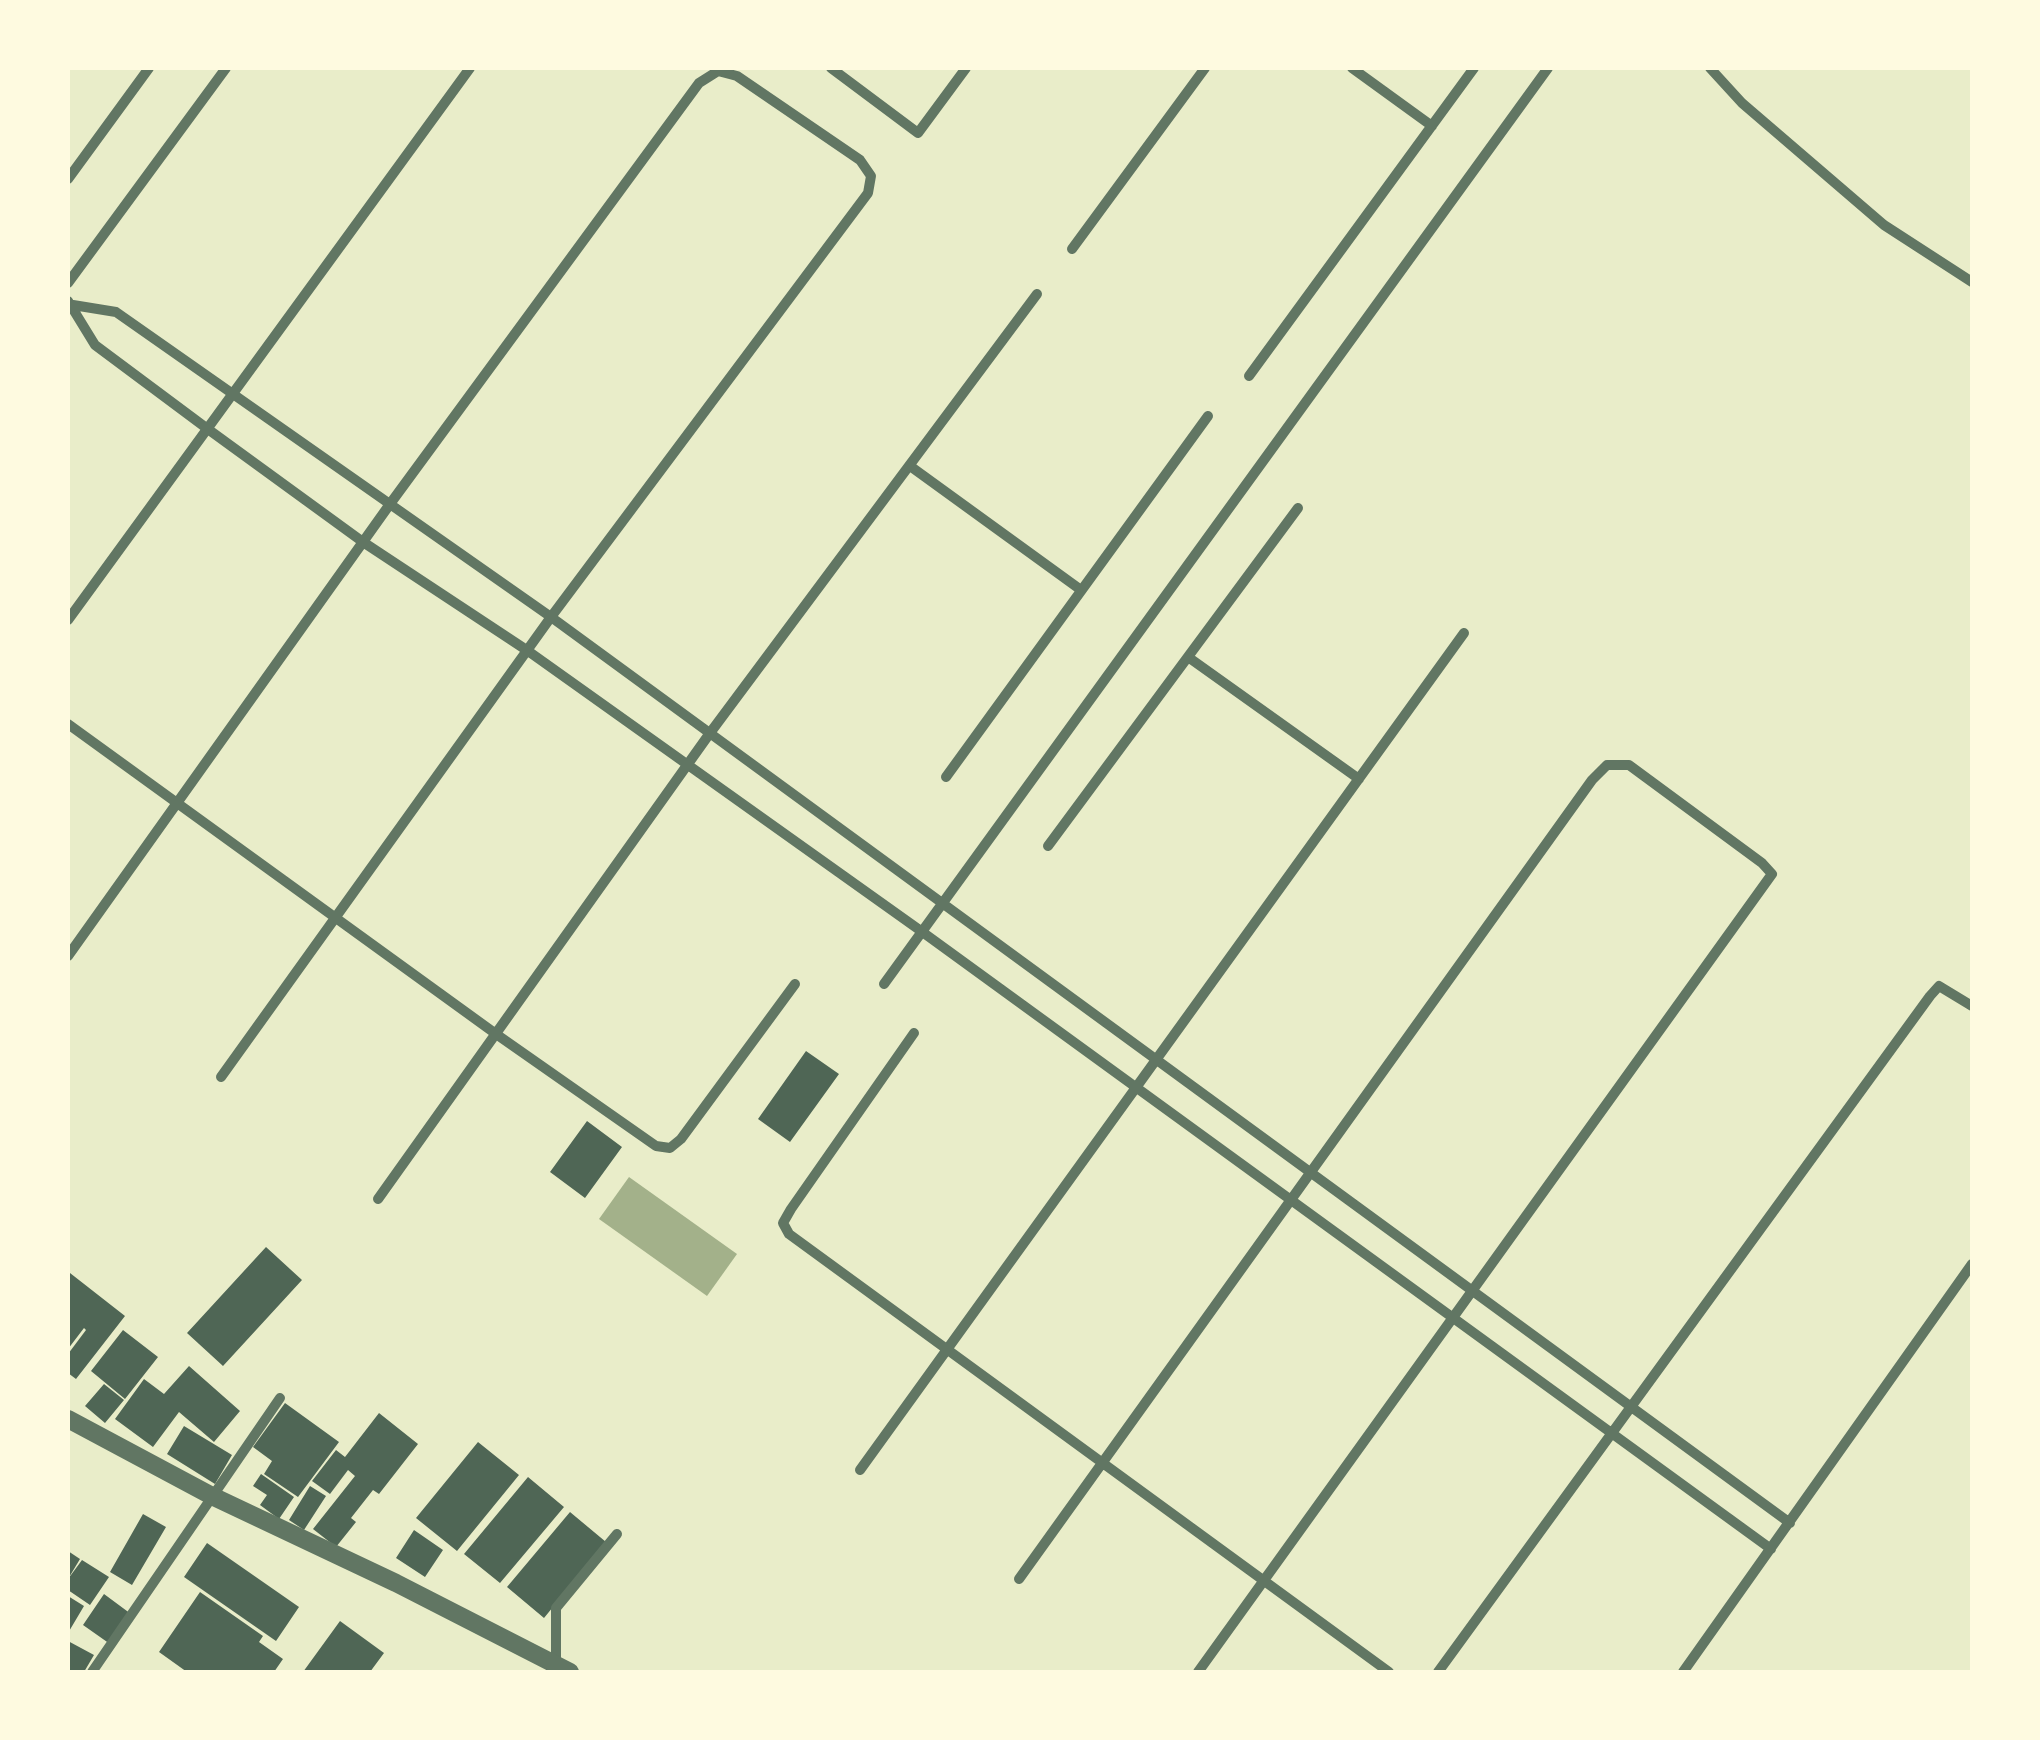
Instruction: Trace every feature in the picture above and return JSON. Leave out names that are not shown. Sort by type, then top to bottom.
[{"type":"street","points":[[68,179],[149,68]]},
{"type":"street","points":[[68,283],[226,68]]},
{"type":"street","points":[[68,620],[470,68]]},
{"type":"street","points":[[832,68],[918,133],[966,68]]},
{"type":"street","points":[[1072,249],[1205,68]]},
{"type":"street","points":[[1352,68],[1432,126]]},
{"type":"street","points":[[1250,376],[1474,68]]},
{"type":"street","points":[[884,984],[1548,68]]},
{"type":"street","points":[[1710,68],[1742,102],[1884,226],[1972,282]]},
{"type":"street","points":[[68,956],[390,504],[699,83],[718,71],[737,76],[860,160],[871,176],[868,193],[551,618],[221,1076]]},
{"type":"street","points":[[378,1199],[710,733],[1037,294]]},
{"type":"street","points":[[70,303],[116,312],[551,618],[1790,1523]]},
{"type":"street","points":[[70,303],[95,345],[205,427],[364,542],[528,651],[920,931],[1771,1549]]},
{"type":"street","points":[[946,776],[1208,416]]},
{"type":"street","points":[[910,466],[1081,590]]},
{"type":"street","points":[[1048,846],[1298,508]]},
{"type":"street","points":[[860,1470],[1464,634]]},
{"type":"street","points":[[1188,657],[1359,779]]},
{"type":"street","points":[[68,724],[656,1146],[670,1148],[682,1139],[795,984]]},
{"type":"street","points":[[1018,1578],[1580,796],[1607,765],[1629,765],[1762,862],[1772,874],[1198,1672]]},
{"type":"street","points":[[1438,1672],[1939,986],[1972,1006]]},
{"type":"street","points":[[914,1033],[783,1223],[790,1234],[1388,1672]]},
{"type":"street","points":[[1683,1672],[1972,1264]]},
{"type":"street","points":[[92,1672],[280,1398]]},
{"type":"street","points":[[68,1419],[209,1499],[413,1591],[551,1666],[556,1608],[616,1534]]},
{"type":"shaded area","points":[[629,1177],[737,1254],[707,1296],[599,1219]]},
{"type":"building","points":[[806,1051],[839,1074],[790,1142],[758,1119]]},
{"type":"building","points":[[587,1121],[622,1147],[585,1198],[550,1172]]},
{"type":"building","points":[[266,1247],[302,1280],[223,1366],[187,1333]]},
{"type":"building","points":[[70,1273],[125,1316],[76,1379],[68,1373],[68,1354],[86,1330],[68,1349]]},
{"type":"building","points":[[123,1330],[158,1357],[125,1399],[91,1371]]},
{"type":"building","points":[[189,1366],[240,1411],[214,1442],[179,1412],[153,1447],[115,1419],[144,1379],[164,1394]]},
{"type":"building","points":[[104,1384],[124,1400],[105,1423],[85,1406]]},
{"type":"building","points":[[285,1403],[339,1442],[298,1497],[264,1474],[272,1461],[253,1447]]},
{"type":"building","points":[[379,1413],[418,1444],[379,1494],[373,1490],[351,1518],[356,1522],[336,1547],[313,1529],[355,1476],[348,1470],[330,1494],[312,1481],[336,1450],[345,1457]]},
{"type":"building","points":[[184,1426],[232,1455],[215,1484],[167,1454]]},
{"type":"building","points":[[478,1442],[519,1475],[457,1551],[416,1518]]},
{"type":"building","points":[[261,1474],[294,1497],[279,1519],[260,1505],[267,1495],[253,1486]]},
{"type":"building","points":[[528,1477],[564,1507],[500,1583],[464,1554]]},
{"type":"building","points":[[310,1486],[326,1496],[304,1530],[289,1520]]},
{"type":"building","points":[[570,1512],[606,1542],[544,1618],[507,1587]]},
{"type":"building","points":[[143,1514],[166,1527],[132,1585],[110,1572]]},
{"type":"building","points":[[414,1530],[443,1550],[425,1577],[396,1558]]},
{"type":"building","points":[[207,1543],[299,1607],[276,1641],[184,1577]]},
{"type":"building","points":[[68,1551],[80,1559],[68,1579]]},
{"type":"building","points":[[82,1560],[109,1577],[90,1605],[68,1590],[68,1579]]},
{"type":"building","points":[[200,1592],[263,1636],[259,1642],[283,1659],[274,1672],[187,1672],[159,1652]]},
{"type":"building","points":[[104,1594],[131,1614],[110,1644],[83,1625]]},
{"type":"building","points":[[68,1596],[84,1606],[68,1633]]},
{"type":"building","points":[[340,1621],[384,1653],[370,1672],[303,1672]]},
{"type":"building","points":[[68,1641],[94,1655],[84,1672],[68,1672]]}]
